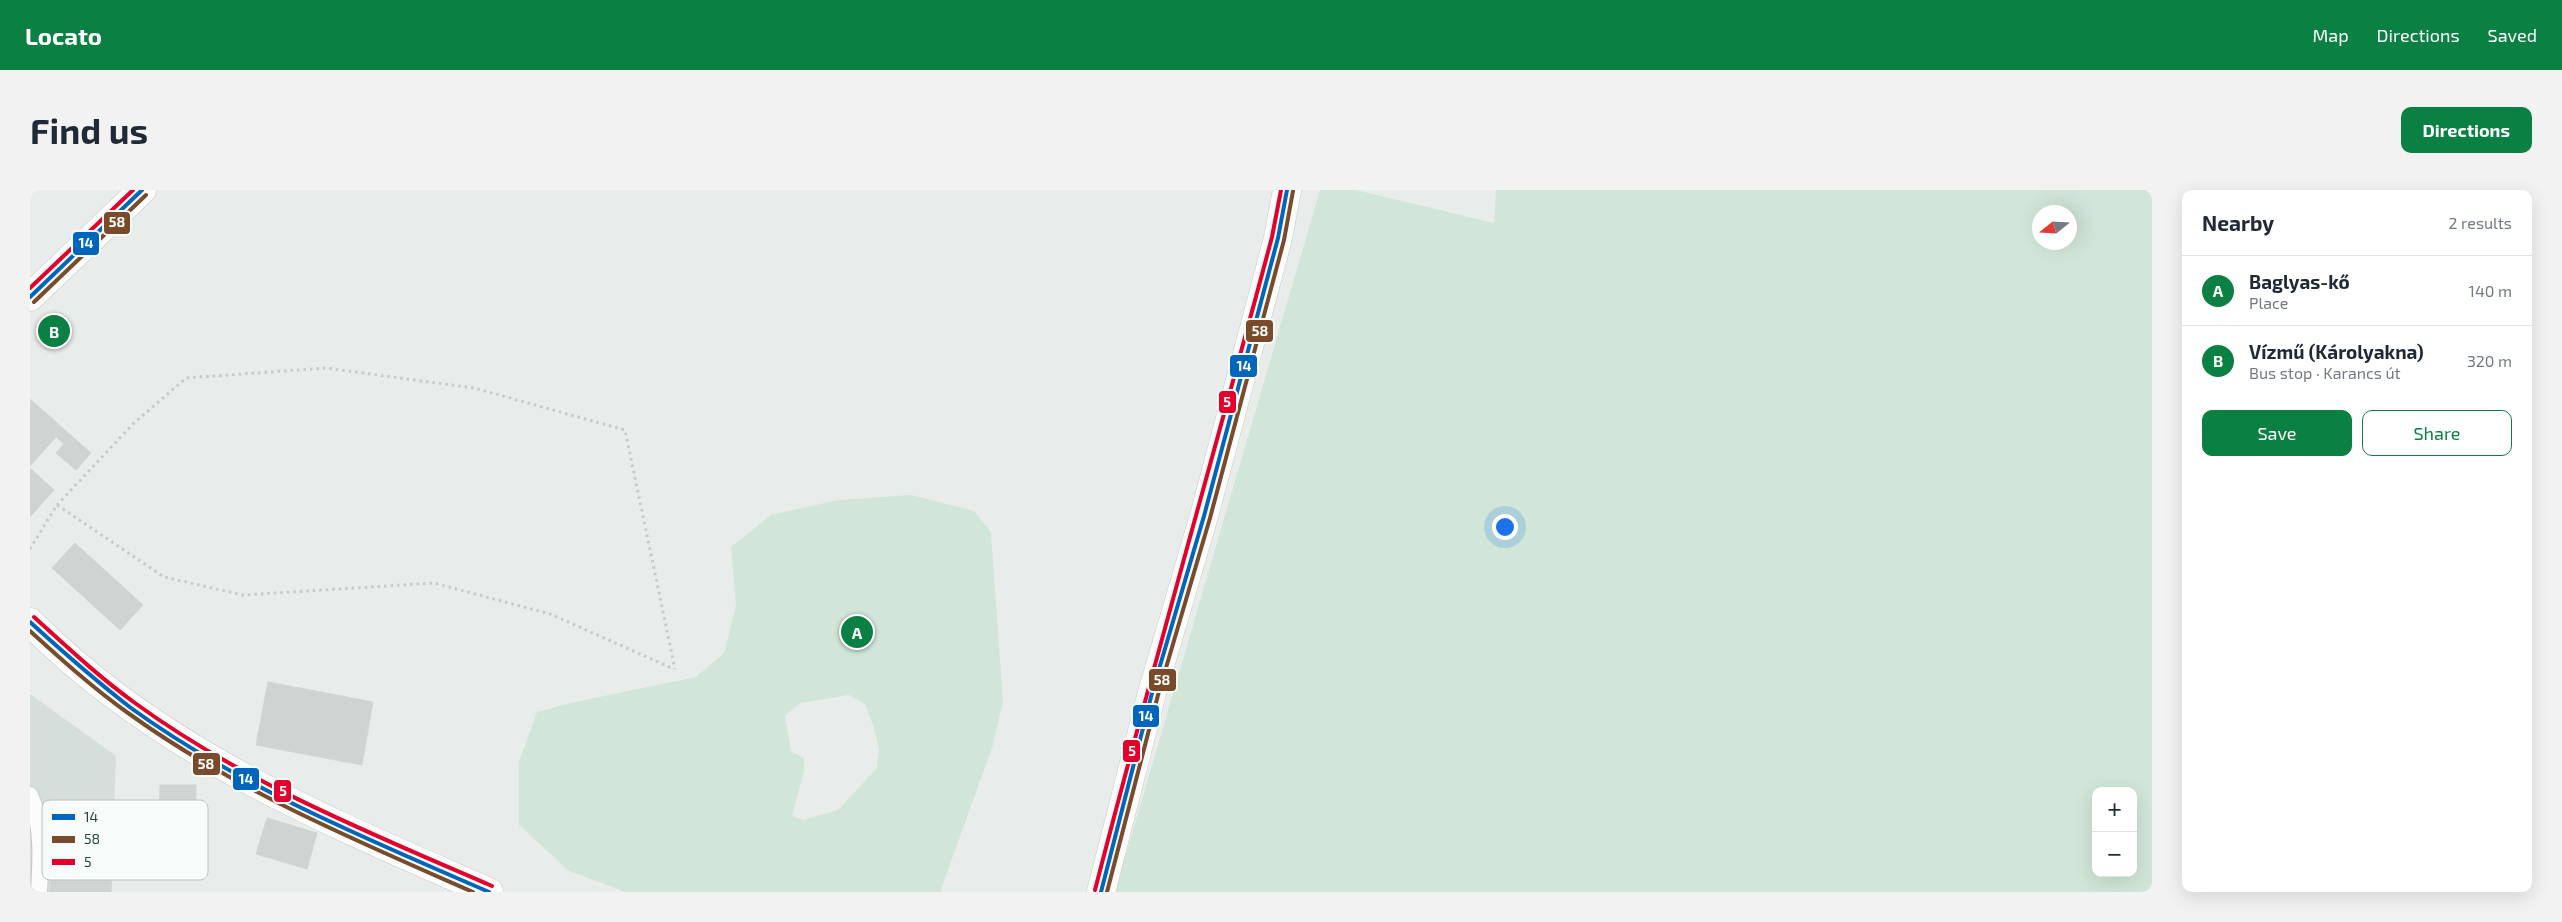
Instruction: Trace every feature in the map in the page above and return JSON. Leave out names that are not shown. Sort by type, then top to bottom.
[{"type":"street","points":[[30,297],[142,190]]},
{"type":"street","points":[[1100,892],[1152,693],[1204,516],[1278,238],[1287,190]]},
{"type":"street","points":[[30,622],[102,686],[190,747],[286,801],[489,892]]},
{"type":"lane","points":[[30,795],[37,812],[40,867],[39,892]]},
{"type":"path","points":[[30,549],[57,505],[133,424],[186,378],[326,368],[474,388],[625,430],[675,669],[550,614],[434,583],[243,595],[164,577],[57,505]]},
{"type":"shaded area","points":[[30,694],[116,756],[114,800],[42,800],[42,880],[111,880],[111,892],[30,892]]},
{"type":"green space","points":[[1320,190],[1356,190],[1494,223],[1496,190],[2152,190],[2152,892],[1115,892]]},
{"type":"green space","points":[[911,495],[974,511],[991,532],[1003,702],[992,748],[940,892],[626,892],[569,871],[519,825],[519,762],[537,712],[575,702],[696,677],[724,653],[736,606],[731,547],[771,515],[838,500]],"holes":[[[849,695],[865,704],[879,749],[877,768],[838,810],[803,820],[792,816],[804,772],[804,758],[791,751],[785,716],[800,703]]]},
{"type":"building","points":[[30,399],[91,453],[76,470],[56,453],[64,444],[56,437],[30,466]]},
{"type":"building","points":[[30,468],[54,490],[30,517]]},
{"type":"building","points":[[75,543],[143,605],[120,630],[52,568]]},
{"type":"building","points":[[268,682],[373,702],[362,765],[256,745]]},
{"type":"building","points":[[160,785],[196,785],[196,800],[160,800]]},
{"type":"building","points":[[267,818],[317,833],[307,869],[256,854]]},
{"type":"building","points":[[50,880],[112,880],[111,892],[50,892]]},
{"type":"transit line","name":"5","points":[[30,288],[133,190]]},
{"type":"transit line","name":"14","points":[[30,297],[142,190]]},
{"type":"transit line","name":"5","points":[[1095,890],[1272,237],[1281,190]]},
{"type":"transit line","name":"14","points":[[1101,892],[1152,693],[1204,516],[1278,238],[1287,190]]},
{"type":"transit line","name":"58","points":[[1107,892],[1158,695],[1210,518],[1284,240],[1293,191]]},
{"type":"transit line","name":"58","points":[[34,302],[146,195]]},
{"type":"transit line","name":"5","points":[[34,617],[83,662],[135,703],[219,757],[263,782],[354,826],[492,886]]},
{"type":"transit line","name":"14","points":[[30,622],[131,708],[216,763],[305,810],[489,892]]},
{"type":"transit line","name":"58","points":[[30,631],[78,674],[128,713],[210,766],[296,812],[473,892]]},
{"type":"place","name":"Vízmű (Károlyakna)","points":[[54,331]]},
{"type":"place","name":"Baglyas-kő","points":[[857,632]]}]
